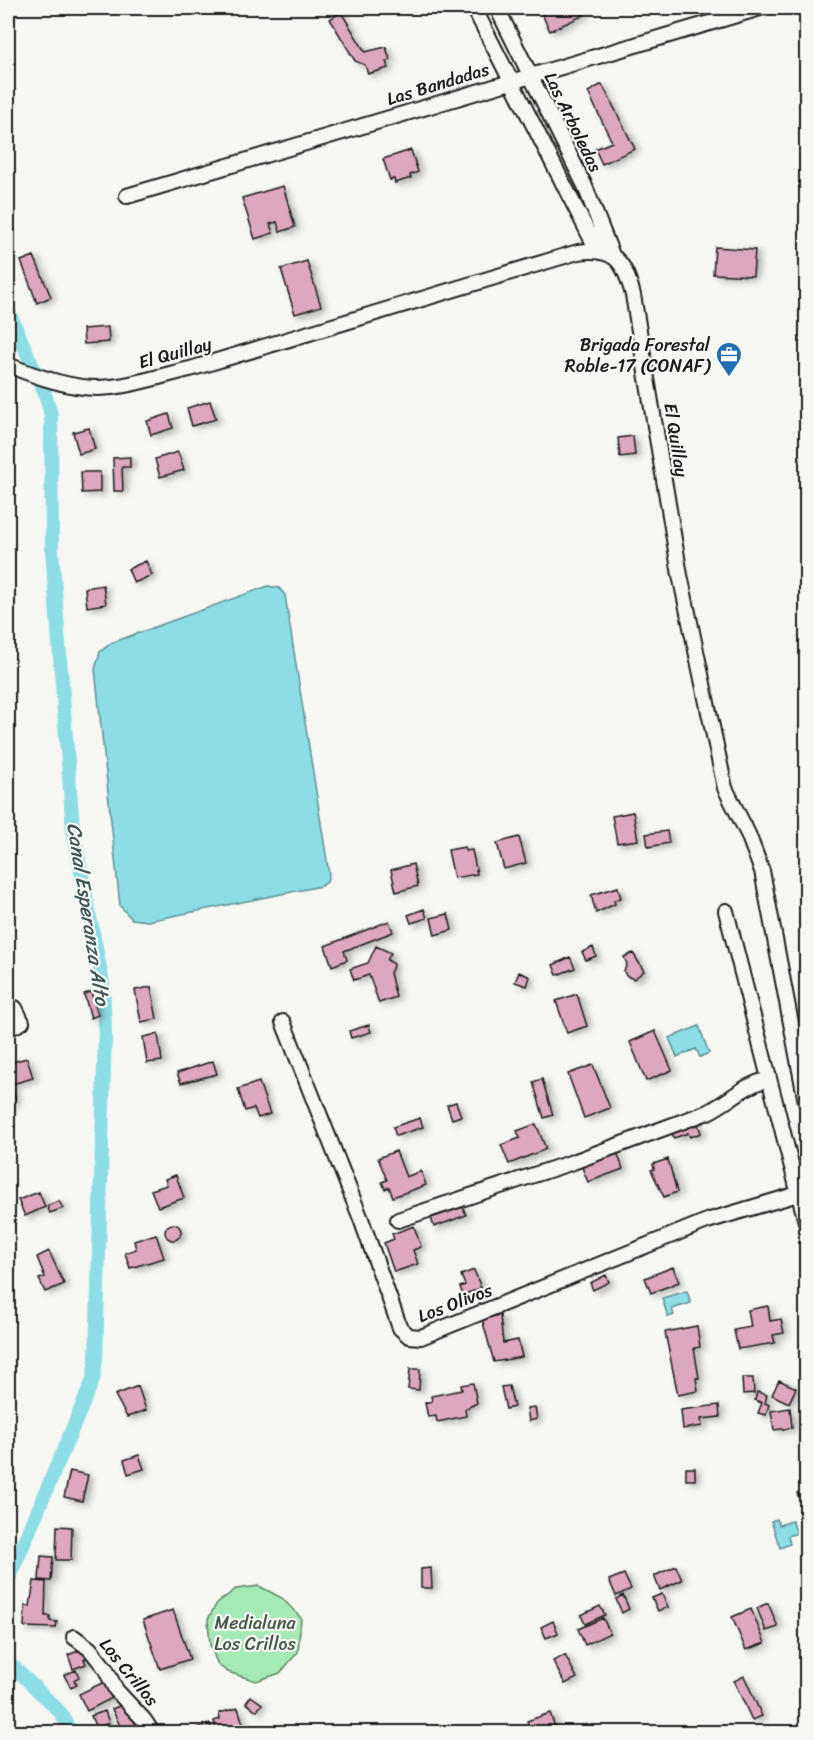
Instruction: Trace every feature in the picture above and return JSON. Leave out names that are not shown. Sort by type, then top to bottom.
[{"type":"street","name":"Las Arboledas","points":[[474,8],[597,250]]},
{"type":"street","name":"Las Arboledas","points":[[497,8],[585,184],[612,255]]},
{"type":"street","name":"Las Bandadas","points":[[127,196],[760,8]]},
{"type":"street","name":"El Quillay","points":[[10,366],[72,385],[98,388],[149,380],[562,257],[597,250],[612,255],[623,265],[633,295],[680,575],[725,788],[756,852],[762,872],[807,1102]]},
{"type":"street","points":[[726,911],[807,1222]]},
{"type":"street","points":[[8,1029],[22,1022],[11,1010]]},
{"type":"street","name":"Los Olivos","points":[[283,1022],[361,1219],[396,1319],[402,1331],[409,1336],[421,1337],[432,1333],[707,1221],[798,1194]]},
{"type":"street","points":[[793,1032],[807,1026]]},
{"type":"street","points":[[398,1220],[573,1162],[708,1112],[726,1104],[747,1085],[768,1079]]},
{"type":"street","name":"Los Crillos","points":[[74,1637],[90,1649],[105,1668],[116,1690],[152,1732]]},
{"type":"green space","name":"Medialuna Los Crillos","points":[[259,1586],[282,1598],[301,1618],[298,1652],[280,1673],[256,1681],[228,1672],[218,1665],[210,1645],[208,1619],[217,1603],[236,1589]]},
{"type":"water","points":[[268,586],[279,588],[285,595],[329,874],[327,882],[321,886],[148,921],[132,919],[120,906],[95,669],[100,652],[111,643]]},
{"type":"water","points":[[699,1026],[709,1053],[700,1057],[696,1049],[677,1057],[669,1038]]},
{"type":"water","points":[[687,1291],[691,1303],[672,1309],[674,1315],[668,1317],[662,1298]]},
{"type":"water","points":[[777,1519],[779,1525],[792,1521],[797,1533],[788,1536],[790,1544],[780,1548],[771,1521]]},
{"type":"building","points":[[539,8],[580,8],[584,15],[550,31]]},
{"type":"building","points":[[341,12],[365,52],[386,47],[390,60],[386,61],[388,68],[368,74],[365,65],[355,61],[330,19]]},
{"type":"building","points":[[602,84],[635,149],[602,164],[595,149],[612,142],[588,92]]},
{"type":"building","points":[[411,150],[418,172],[410,175],[411,178],[395,183],[394,179],[390,180],[383,159]]},
{"type":"building","points":[[283,186],[295,227],[280,232],[277,222],[270,224],[273,233],[255,239],[242,198]]},
{"type":"building","points":[[715,247],[755,250],[753,276],[713,274]]},
{"type":"building","points":[[34,256],[51,297],[37,303],[21,261]]},
{"type":"building","points":[[307,261],[321,306],[295,314],[281,269]]},
{"type":"building","points":[[108,327],[109,342],[84,344],[83,329]]},
{"type":"building","points":[[210,401],[216,419],[192,426],[187,408]]},
{"type":"building","points":[[169,414],[173,428],[151,435],[147,421]]},
{"type":"building","points":[[89,428],[95,449],[79,454],[73,432]]},
{"type":"building","points":[[633,436],[635,455],[620,457],[618,438]]},
{"type":"building","points":[[178,452],[184,470],[160,477],[155,459]]},
{"type":"building","points":[[130,457],[130,467],[122,467],[123,491],[114,491],[113,458]]},
{"type":"building","points":[[81,472],[100,472],[100,492],[82,493]]},
{"type":"building","points":[[146,561],[152,575],[134,583],[128,569]]},
{"type":"building","points":[[103,585],[106,604],[87,607],[85,588]]},
{"type":"building","points":[[633,812],[638,840],[617,843],[612,816]]},
{"type":"building","points":[[667,831],[669,843],[648,847],[646,834]]},
{"type":"building","points":[[519,837],[526,863],[504,869],[497,843]]},
{"type":"building","points":[[465,847],[465,851],[472,850],[477,874],[454,878],[448,850]]},
{"type":"building","points":[[413,864],[418,886],[396,892],[391,870]]},
{"type":"building","points":[[618,887],[621,898],[614,900],[615,904],[596,913],[591,895]]},
{"type":"building","points":[[424,909],[427,918],[411,923],[408,915]]},
{"type":"building","points":[[448,914],[452,930],[435,935],[431,918]]},
{"type":"building","points":[[389,921],[393,932],[344,951],[347,960],[332,966],[325,946]]},
{"type":"building","points":[[376,946],[391,953],[387,960],[394,964],[390,973],[396,997],[379,1003],[369,975],[354,980],[350,969],[368,963]]},
{"type":"building","points":[[593,947],[596,956],[586,960],[582,952]]},
{"type":"building","points":[[633,953],[644,971],[634,979],[626,976],[624,971],[627,964],[624,957]]},
{"type":"building","points":[[570,957],[575,968],[557,975],[553,965]]},
{"type":"building","points":[[519,972],[530,977],[527,986],[515,982]]},
{"type":"building","points":[[151,987],[157,1019],[141,1022],[135,990]]},
{"type":"building","points":[[91,992],[98,1015],[91,1018],[84,994]]},
{"type":"building","points":[[577,994],[587,1026],[567,1033],[556,1001]]},
{"type":"building","points":[[369,1025],[371,1032],[351,1038],[349,1031]]},
{"type":"building","points":[[655,1031],[672,1070],[646,1081],[630,1042]]},
{"type":"building","points":[[158,1034],[162,1061],[147,1063],[143,1037]]},
{"type":"building","points":[[27,1058],[33,1078],[12,1084],[16,1101],[10,1103],[11,1108],[8,1109],[8,1063]]},
{"type":"building","points":[[213,1061],[217,1074],[181,1083],[177,1073]]},
{"type":"building","points":[[593,1065],[610,1108],[584,1118],[568,1074]]},
{"type":"building","points":[[542,1079],[553,1115],[544,1118],[533,1082]]},
{"type":"building","points":[[259,1082],[270,1114],[258,1118],[254,1108],[245,1111],[238,1089]]},
{"type":"building","points":[[456,1102],[461,1116],[452,1119],[447,1105]]},
{"type":"building","points":[[420,1118],[423,1127],[396,1136],[393,1127]]},
{"type":"building","points":[[696,1119],[701,1133],[690,1137],[688,1133],[674,1138],[670,1129]]},
{"type":"building","points":[[536,1124],[546,1149],[509,1164],[501,1145],[520,1138],[517,1131]]},
{"type":"building","points":[[396,1151],[406,1177],[421,1171],[426,1185],[393,1197],[389,1187],[385,1189],[382,1182],[387,1180],[378,1158]]},
{"type":"building","points":[[617,1152],[623,1169],[588,1182],[581,1165]]},
{"type":"building","points":[[668,1159],[677,1192],[664,1197],[651,1170],[654,1169],[653,1164]]},
{"type":"building","points":[[176,1175],[184,1198],[158,1207],[151,1190],[167,1185],[165,1179]]},
{"type":"building","points":[[39,1192],[45,1207],[25,1216],[18,1200]]},
{"type":"building","points":[[59,1201],[63,1208],[50,1213],[47,1206]]},
{"type":"building","points":[[463,1207],[466,1215],[434,1227],[431,1218]]},
{"type":"building","points":[[173,1224],[179,1226],[181,1232],[179,1238],[173,1240],[167,1238],[165,1232],[167,1226]]},
{"type":"building","points":[[414,1226],[421,1247],[413,1250],[418,1264],[394,1272],[384,1243],[394,1239],[392,1234]]},
{"type":"building","points":[[156,1234],[164,1258],[130,1268],[125,1253],[136,1249],[134,1241]]},
{"type":"building","points":[[49,1251],[64,1284],[45,1292],[39,1279],[45,1277],[37,1257]]},
{"type":"building","points":[[673,1267],[679,1282],[651,1293],[645,1278]]},
{"type":"building","points":[[474,1270],[481,1288],[463,1295],[460,1287],[465,1285],[461,1275]]},
{"type":"building","points":[[606,1275],[609,1282],[593,1290],[590,1283]]},
{"type":"building","points":[[768,1306],[770,1321],[781,1319],[784,1333],[773,1335],[775,1343],[738,1349],[734,1330],[751,1327],[748,1310]]},
{"type":"building","points":[[500,1315],[503,1343],[518,1340],[522,1357],[494,1362],[482,1319]]},
{"type":"building","points":[[697,1326],[700,1347],[694,1348],[699,1378],[696,1378],[698,1391],[678,1395],[665,1332]]},
{"type":"building","points":[[410,1369],[420,1369],[419,1390],[408,1389]]},
{"type":"building","points":[[742,1378],[753,1378],[754,1393],[743,1394]]},
{"type":"building","points":[[779,1380],[796,1388],[789,1403],[772,1395]]},
{"type":"building","points":[[473,1383],[477,1403],[465,1409],[466,1416],[437,1422],[436,1416],[428,1417],[425,1403],[432,1401],[431,1396],[462,1390],[461,1385]]},
{"type":"building","points":[[138,1386],[146,1410],[127,1417],[115,1395]]},
{"type":"building","points":[[509,1386],[514,1407],[506,1409],[501,1387]]},
{"type":"building","points":[[757,1392],[767,1395],[765,1403],[769,1405],[766,1415],[758,1413],[762,1403],[755,1400]]},
{"type":"building","points":[[719,1405],[720,1417],[701,1419],[702,1426],[683,1429],[681,1410]]},
{"type":"building","points":[[535,1407],[537,1419],[529,1421],[527,1408]]},
{"type":"building","points":[[790,1408],[792,1428],[774,1430],[771,1411]]},
{"type":"building","points":[[139,1455],[144,1469],[128,1474],[124,1460]]},
{"type":"building","points":[[686,1468],[695,1468],[695,1480],[686,1480]]},
{"type":"building","points":[[70,1471],[88,1475],[82,1501],[64,1497]]},
{"type":"building","points":[[806,1489],[806,1505],[802,1506],[797,1493]]},
{"type":"building","points":[[57,1526],[72,1527],[71,1560],[56,1560]]},
{"type":"building","points":[[41,1556],[53,1557],[51,1581],[39,1580]]},
{"type":"building","points":[[676,1566],[682,1580],[660,1590],[654,1576]]},
{"type":"building","points":[[431,1568],[432,1588],[421,1588],[421,1569]]},
{"type":"building","points":[[624,1574],[631,1589],[616,1596],[609,1580]]},
{"type":"building","points":[[34,1581],[46,1582],[45,1616],[50,1616],[50,1621],[57,1622],[56,1628],[24,1627],[25,1606],[30,1606]]},
{"type":"building","points":[[662,1594],[668,1607],[658,1611],[652,1598]]},
{"type":"building","points":[[623,1595],[629,1609],[622,1613],[616,1599]]},
{"type":"building","points":[[768,1603],[778,1627],[766,1631],[757,1608]]},
{"type":"building","points":[[600,1606],[605,1615],[585,1624],[581,1615]]},
{"type":"building","points":[[751,1609],[765,1643],[746,1650],[732,1617]]},
{"type":"building","points":[[173,1610],[190,1659],[160,1669],[143,1620]]},
{"type":"building","points":[[603,1618],[610,1633],[585,1645],[578,1629]]},
{"type":"building","points":[[553,1621],[558,1633],[546,1638],[541,1627]]},
{"type":"building","points":[[85,1648],[89,1657],[84,1659],[86,1664],[73,1669],[68,1655]]},
{"type":"building","points":[[565,1655],[577,1678],[565,1684],[553,1661]]},
{"type":"building","points":[[76,1670],[79,1677],[74,1680],[77,1685],[71,1688],[64,1675]]},
{"type":"building","points":[[744,1676],[762,1716],[752,1720],[734,1681]]},
{"type":"building","points":[[104,1682],[112,1698],[87,1711],[79,1694]]},
{"type":"building","points":[[251,1696],[262,1704],[257,1711],[246,1703]]},
{"type":"building","points":[[126,1703],[139,1732],[123,1732],[112,1709]]},
{"type":"building","points":[[238,1708],[243,1724],[236,1726],[238,1732],[224,1732],[223,1727],[216,1729],[214,1721],[220,1719],[219,1713]]},
{"type":"building","points":[[105,1711],[109,1723],[96,1728],[91,1716]]},
{"type":"building","points":[[550,1713],[557,1732],[531,1732],[527,1721]]},
{"type":"building","points":[[210,1724],[213,1732],[197,1732],[196,1728]]},
{"type":"waterway","name":"Canal Esperanza Alto","points":[[8,310],[45,394],[51,415],[52,550],[73,830],[103,984],[105,1032],[96,1359],[93,1380],[8,1581]]},
{"type":"waterway","name":"Canal Esperanza Alto","points":[[8,1664],[15,1668],[61,1713],[71,1732]]},
{"type":"place","name":"Brigada Forestal Roble-17 (CONAF)","points":[[729,378]]}]
